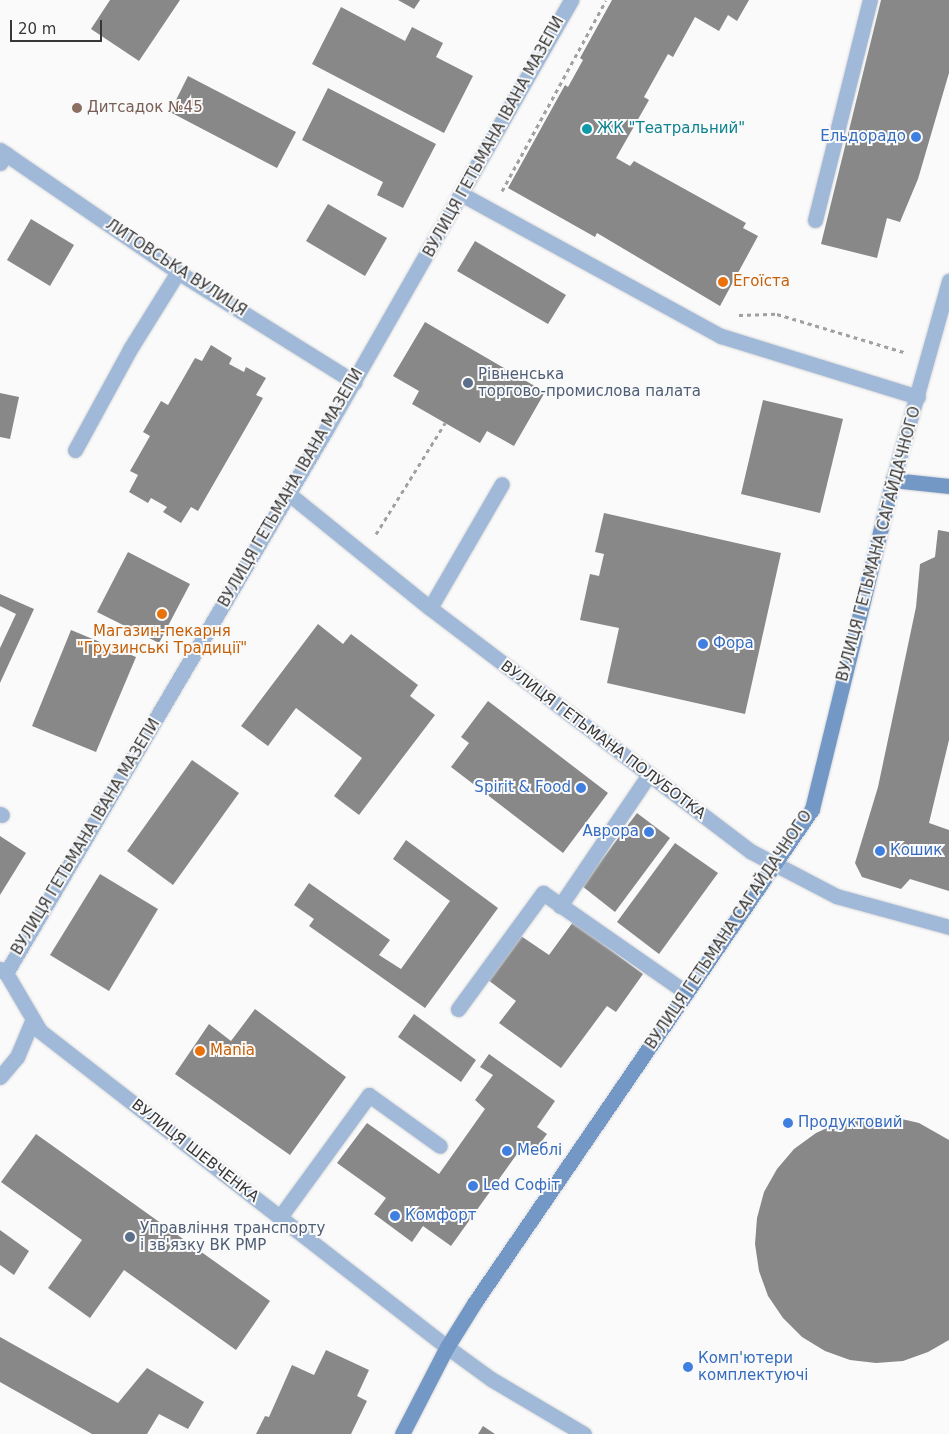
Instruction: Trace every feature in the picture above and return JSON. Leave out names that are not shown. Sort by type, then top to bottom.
[{"type":"street","name":"ВУЛИЦЯ ГЕТЬМАНА ІВАНА МАЗЕПИ","points":[[3,971],[289,494],[463,194],[571,0]]},
{"type":"street","points":[[815,220],[870,0]]},
{"type":"street","name":"ЛИТОВСЬКА ВУЛИЦЯ","points":[[2,156],[178,272],[354,382]]},
{"type":"street","points":[[463,194],[721,336],[918,397]]},
{"type":"street","points":[[75,450],[130,348],[178,272]]},
{"type":"street","name":"ВУЛИЦЯ ГЕТЬМАНА САГАЙДАЧНОГО","points":[[402,1434],[447,1347],[812,809],[893,480],[929,359],[949,282]]},
{"type":"street","points":[[893,480],[949,486]]},
{"type":"street","points":[[430,608],[502,484]]},
{"type":"street","name":"ВУЛИЦЯ ГЕТЬМАНА ПОЛУБОТКА","points":[[289,494],[430,608],[648,776],[750,851],[836,896],[949,927]]},
{"type":"street","points":[[560,906],[648,776]]},
{"type":"street","points":[[458,1010],[543,893],[687,993]]},
{"type":"street","name":"ВУЛИЦЯ ШЕВЧЕНКА","points":[[3,971],[40,1031],[447,1347],[491,1379],[584,1434]]},
{"type":"street","points":[[0,1077],[16,1057],[33,1019]]},
{"type":"street","points":[[280,1217],[369,1095],[440,1146]]},
{"type":"path","points":[[490,210],[606,0]]},
{"type":"path","points":[[502,190],[510,195]]},
{"type":"path","points":[[728,316],[777,314],[929,359]]},
{"type":"path","points":[[363,554],[445,423]]},
{"type":"building","points":[[110,0],[180,0],[139,61],[91,29]]},
{"type":"building","points":[[398,0],[420,0],[414,9]]},
{"type":"building","name":"ЖК \"Театральний\"","points":[[612,0],[749,0],[737,21],[728,15],[719,31],[695,17],[673,57],[668,54],[644,97],[649,100],[616,158],[630,166],[634,161],[746,223],[743,228],[758,236],[720,306],[597,233],[595,237],[508,188],[565,85],[568,87],[583,60],[580,58]]},
{"type":"building","points":[[881,0],[949,0],[949,73],[918,179],[900,222],[887,218],[877,258],[821,244]]},
{"type":"building","points":[[341,7],[405,41],[412,27],[443,43],[436,57],[473,76],[444,133],[312,64]]},
{"type":"building","points":[[188,76],[296,132],[277,168],[170,112]]},
{"type":"building","points":[[328,88],[436,144],[403,208],[377,195],[383,182],[302,140]]},
{"type":"building","points":[[328,204],[387,238],[365,276],[306,241]]},
{"type":"building","points":[[31,219],[74,245],[50,286],[7,260]]},
{"type":"building","points":[[475,241],[566,295],[548,324],[457,271]]},
{"type":"building","name":"Рівненська торгово-промислова палата","points":[[425,322],[545,392],[514,446],[487,431],[480,443],[412,404],[419,391],[393,376]]},
{"type":"building","points":[[211,345],[232,358],[229,364],[244,372],[246,367],[266,378],[256,395],[263,398],[198,511],[191,507],[181,523],[163,512],[167,507],[151,498],[148,503],[129,492],[138,475],[130,471],[150,436],[143,432],[161,401],[168,405],[195,358],[202,361]]},
{"type":"building","points":[[0,393],[19,397],[10,439],[0,437]]},
{"type":"building","points":[[763,400],[843,419],[820,513],[741,494]]},
{"type":"building","points":[[604,513],[781,553],[745,714],[607,683],[619,628],[580,620],[590,574],[599,576],[604,554],[595,552]]},
{"type":"building","points":[[938,530],[949,532],[949,740],[929,823],[949,830],[949,891],[910,879],[901,889],[862,877],[855,863],[878,787],[916,607],[920,564],[935,557]]},
{"type":"building","points":[[128,552],[190,584],[159,643],[97,612]]},
{"type":"building","points":[[0,594],[34,609],[0,683],[0,648],[16,614],[0,606]]},
{"type":"building","points":[[318,624],[343,644],[351,634],[418,685],[410,696],[435,715],[359,815],[334,796],[362,758],[296,708],[268,746],[241,726]]},
{"type":"building","points":[[71,630],[136,657],[96,752],[32,726]]},
{"type":"building","points":[[488,701],[608,793],[563,853],[451,767],[469,743],[461,737]]},
{"type":"building","points":[[192,760],[239,793],[173,885],[127,851]]},
{"type":"building","points":[[637,813],[670,838],[615,912],[582,886]]},
{"type":"building","points":[[0,836],[26,853],[0,895]]},
{"type":"building","points":[[406,840],[498,908],[425,1008],[309,926],[314,919],[294,905],[309,883],[390,940],[379,955],[401,969],[450,901],[393,859]]},
{"type":"building","points":[[675,843],[718,873],[659,954],[617,922]]},
{"type":"building","points":[[100,874],[158,909],[109,991],[50,955]]},
{"type":"building","points":[[573,922],[643,974],[616,1012],[607,1006],[561,1068],[499,1023],[516,1001],[488,980],[521,936],[549,955]]},
{"type":"building","points":[[255,1009],[346,1077],[290,1155],[175,1074],[209,1024],[231,1041]]},
{"type":"building","points":[[414,1014],[476,1060],[461,1082],[398,1037]]},
{"type":"building","points":[[489,1054],[555,1101],[537,1127],[547,1134],[533,1153],[522,1147],[451,1246],[423,1226],[412,1242],[374,1214],[386,1198],[337,1163],[367,1123],[439,1174],[485,1109],[475,1100],[493,1075],[480,1067]]},
{"type":"building","points":[[866,1117],[893,1117],[919,1123],[949,1140],[949,1340],[928,1352],[903,1361],[876,1363],[850,1360],[825,1351],[802,1337],[783,1318],[768,1296],[759,1271],[755,1244],[757,1218],[764,1192],[777,1169],[794,1149],[816,1133],[840,1122]]},
{"type":"building","points":[[36,1134],[270,1301],[236,1350],[124,1270],[90,1318],[48,1288],[82,1240],[1,1182]]},
{"type":"building","points":[[0,1230],[29,1251],[14,1275],[0,1265]]},
{"type":"building","points":[[0,1337],[118,1403],[147,1368],[204,1402],[188,1429],[159,1414],[147,1434],[92,1434],[0,1382]]},
{"type":"building","points":[[326,1350],[369,1370],[357,1396],[367,1401],[351,1434],[256,1434],[265,1416],[269,1417],[292,1365],[314,1375]]},
{"type":"building","points":[[483,1426],[495,1434],[478,1434]]},
{"type":"place","name":"Дитсадок №45","points":[[77,108]]},
{"type":"place","name":"ЖК \"Театральний\"","points":[[587,129]]},
{"type":"place","name":"Ельдорадо","points":[[916,137]]},
{"type":"place","name":"Егоїста","points":[[723,282]]},
{"type":"place","name":"Рівненська торгово-промислова палата","points":[[468,383]]},
{"type":"place","name":"Магазин-пекарня \"Грузинські Традиції\"","points":[[162,614]]},
{"type":"place","name":"Фора","points":[[703,644]]},
{"type":"place","name":"Spirit & Food","points":[[581,788]]},
{"type":"place","name":"Аврора","points":[[649,832]]},
{"type":"place","name":"Кошик","points":[[880,851]]},
{"type":"place","name":"Mania","points":[[200,1051]]},
{"type":"place","name":"Продуктовий","points":[[788,1123]]},
{"type":"place","name":"Меблі","points":[[507,1151]]},
{"type":"place","name":"Led Софіт","points":[[473,1186]]},
{"type":"place","name":"Комфорт","points":[[395,1216]]},
{"type":"place","name":"Управління транспорту і зв'язку ВК РМР","points":[[130,1237]]},
{"type":"place","name":"Комп'ютери комплектуючі","points":[[688,1367]]}]
